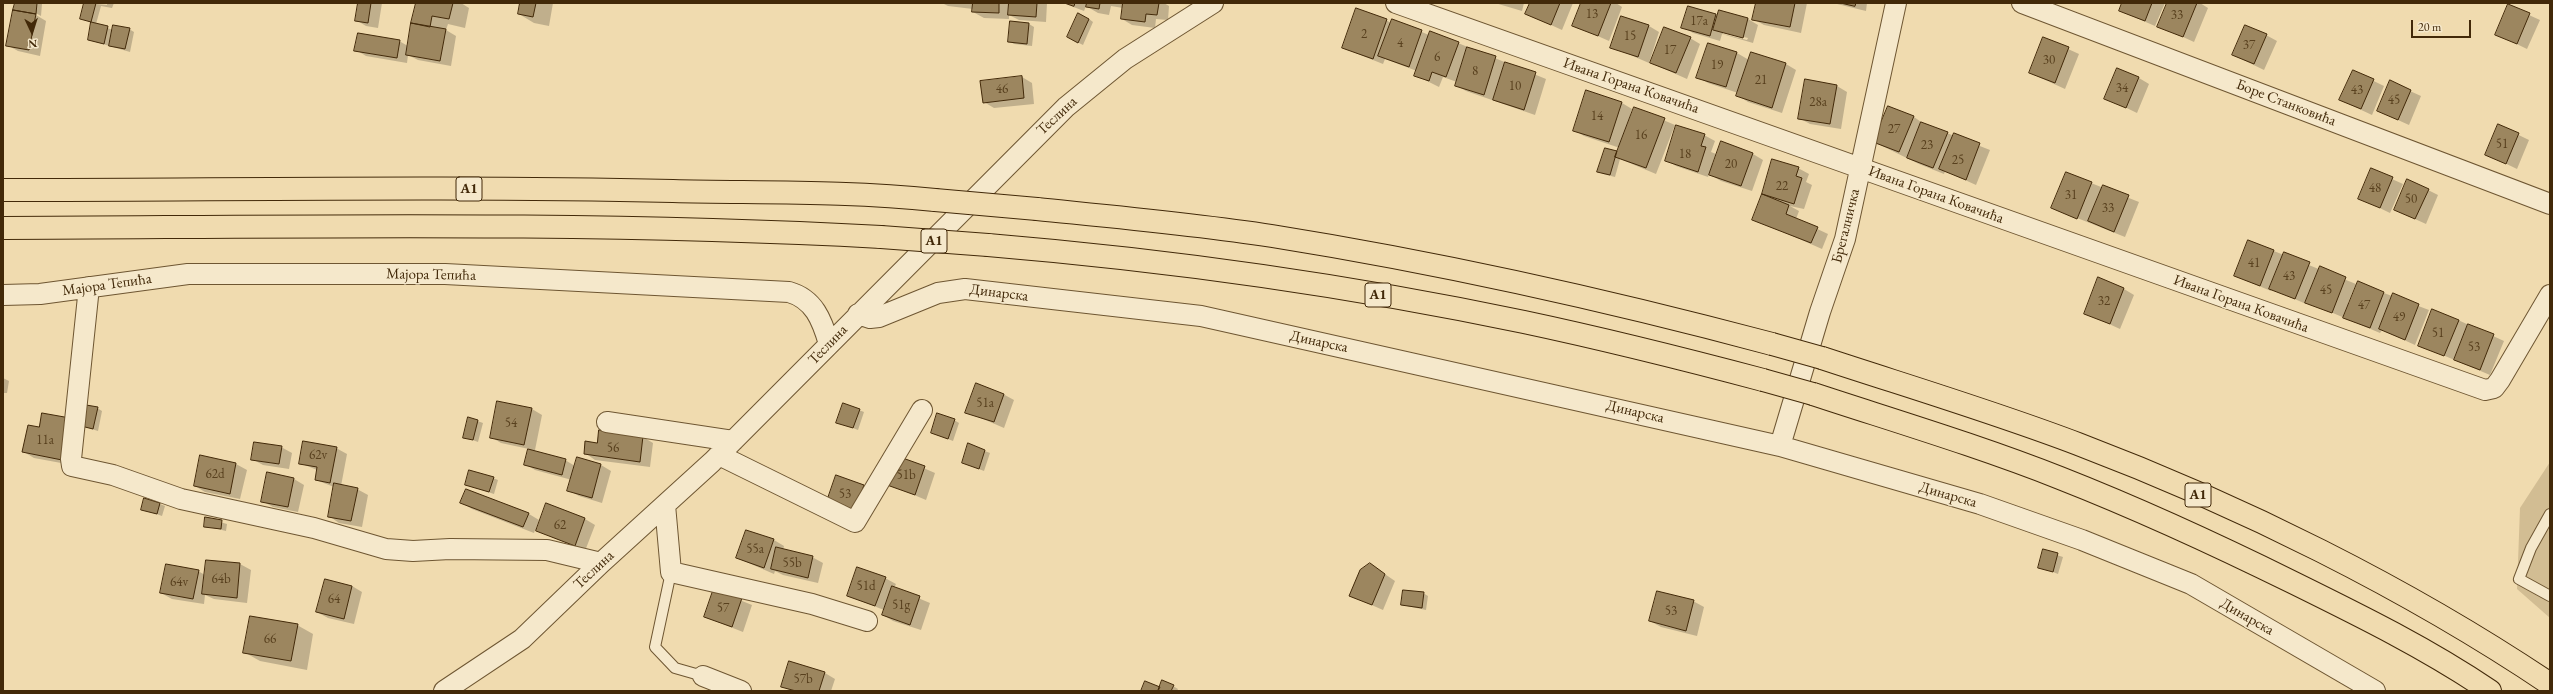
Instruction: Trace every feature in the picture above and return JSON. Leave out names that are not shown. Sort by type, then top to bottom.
[{"type":"highway","name":"A1","points":[[3,190],[429,188],[621,190],[807,194],[935,200],[1037,209],[1211,228],[1387,256],[1626,306],[1772,344],[1822,358],[2077,444],[2229,508],[2352,568],[2496,649],[2550,684]]},
{"type":"highway","name":"A1","points":[[3,228],[554,226],[782,232],[881,237],[988,244],[1203,267],[1313,283],[1524,322],[1644,349],[1812,394],[1965,444],[2059,477],[2172,525],[2248,560],[2384,628],[2490,691]]},
{"type":"street","name":"Теслина","points":[[444,691],[522,639],[601,563],[719,455],[1018,154],[1084,91],[1125,60],[1213,3]]},
{"type":"street","name":"Ивана Горана Ковачића","points":[[1396,3],[2485,390],[2494,388],[2500,380],[2550,295]]},
{"type":"street","name":"Брегалничка","points":[[1780,446],[1820,312],[1845,239],[1896,3]]},
{"type":"street","name":"Боре Станковића","points":[[2022,3],[2550,204]]},
{"type":"street","name":"Мајора Тепића","points":[[3,295],[40,294],[188,274],[445,274],[789,292],[800,295],[809,301],[820,320],[829,344]]},
{"type":"street","points":[[89,287],[71,460],[72,466],[113,474],[181,499],[314,528],[386,549],[413,551],[450,549],[547,550],[601,563]]},
{"type":"street","name":"Динарска","points":[[858,314],[870,318],[880,317],[938,293],[965,289],[1201,316],[1780,446],[1980,504],[2082,540],[2191,584],[2375,691]]},
{"type":"street","points":[[719,455],[855,522],[922,410]]},
{"type":"street","points":[[606,422],[733,441]]},
{"type":"street","points":[[665,505],[671,572],[812,604],[867,621]]},
{"type":"street","points":[[703,676],[741,691]]},
{"type":"lane","points":[[2550,514],[2531,548],[2519,579],[2550,596]]},
{"type":"lane","points":[[671,572],[655,647],[676,668],[703,676]]},
{"type":"shaded area","points":[[2550,462],[2550,618],[2517,589],[2520,508]]},
{"type":"building","points":[[15,3],[37,3],[36,14],[13,10]]},
{"type":"building","points":[[84,3],[96,3],[91,22],[80,19]]},
{"type":"building","points":[[358,3],[371,3],[368,23],[355,21]]},
{"type":"building","points":[[416,3],[453,3],[449,19],[432,16],[430,27],[411,23]]},
{"type":"building","points":[[520,3],[536,3],[533,17],[518,14]]},
{"type":"building","points":[[973,3],[999,3],[999,13],[972,12]]},
{"type":"building","points":[[1009,3],[1037,3],[1036,17],[1008,15]]},
{"type":"building","points":[[1065,3],[1075,3],[1074,6]]},
{"type":"building","points":[[1087,3],[1100,3],[1099,9],[1086,7]]},
{"type":"building","points":[[1123,3],[1159,3],[1157,15],[1146,14],[1145,22],[1121,19]]},
{"type":"building","points":[[1530,3],[1560,3],[1551,25],[1525,14]]},
{"type":"building","points":[[1581,3],[1611,3],[1598,36],[1572,26]]},
{"type":"building","points":[[1756,3],[1795,3],[1790,27],[1752,20]]},
{"type":"building","points":[[1841,3],[1856,3],[1855,6]]},
{"type":"building","points":[[2122,3],[2152,3],[2145,21],[2119,11]]},
{"type":"building","points":[[2167,3],[2197,3],[2183,37],[2157,27]]},
{"type":"building","points":[[2508,4],[2530,13],[2517,44],[2495,35]]},
{"type":"building","points":[[1688,6],[1716,14],[1710,36],[1681,28]]},
{"type":"building","points":[[1356,8],[1387,19],[1373,59],[1342,48]]},
{"type":"building","points":[[13,10],[36,14],[29,50],[6,46]]},
{"type":"building","points":[[1719,10],[1748,18],[1743,38],[1713,30]]},
{"type":"building","points":[[1078,13],[1089,19],[1078,43],[1067,37]]},
{"type":"building","points":[[1621,16],[1649,25],[1638,57],[1610,48]]},
{"type":"building","points":[[1392,19],[1422,30],[1409,67],[1378,56]]},
{"type":"building","points":[[1010,21],[1029,23],[1027,44],[1008,42]]},
{"type":"building","points":[[91,22],[108,26],[104,44],[88,40]]},
{"type":"building","points":[[411,23],[446,29],[440,61],[406,55]]},
{"type":"building","points":[[113,25],[130,28],[125,49],[109,46]]},
{"type":"building","points":[[2245,25],[2267,34],[2254,64],[2232,55]]},
{"type":"building","points":[[1664,27],[1691,37],[1676,73],[1650,63]]},
{"type":"building","points":[[1430,31],[1459,42],[1446,77],[1432,72],[1429,81],[1414,76]]},
{"type":"building","points":[[358,33],[400,40],[397,58],[354,51]]},
{"type":"building","points":[[2043,37],[2069,47],[2055,83],[2029,73]]},
{"type":"building","points":[[1708,43],[1737,52],[1726,87],[1696,78]]},
{"type":"building","points":[[1467,47],[1496,56],[1484,95],[1455,86]]},
{"type":"building","points":[[1751,52],[1786,63],[1772,108],[1736,96]]},
{"type":"building","points":[[1505,62],[1536,72],[1524,110],[1493,100]]},
{"type":"building","points":[[2117,68],[2139,77],[2126,108],[2104,99]]},
{"type":"building","points":[[2353,70],[2374,79],[2361,109],[2339,100]]},
{"type":"building","points":[[1022,76],[1024,98],[983,103],[980,81]]},
{"type":"building","points":[[1805,79],[1837,85],[1830,124],[1798,119]]},
{"type":"building","points":[[2390,80],[2411,90],[2398,120],[2377,111]]},
{"type":"building","points":[[1586,90],[1622,102],[1609,142],[1573,131]]},
{"type":"building","points":[[1888,106],[1914,116],[1899,152],[1873,142]]},
{"type":"building","points":[[1634,107],[1665,118],[1646,168],[1615,157]]},
{"type":"building","points":[[1921,122],[1948,132],[1933,168],[1907,158]]},
{"type":"building","points":[[2498,124],[2519,133],[2506,164],[2485,155]]},
{"type":"building","points":[[1676,125],[1705,134],[1701,146],[1706,147],[1698,172],[1665,161]]},
{"type":"building","points":[[1954,133],[1980,143],[1966,180],[1939,169]]},
{"type":"building","points":[[1721,141],[1753,153],[1741,186],[1709,175]]},
{"type":"building","points":[[1605,148],[1617,151],[1610,175],[1597,172]]},
{"type":"building","points":[[1772,159],[1799,167],[1796,176],[1802,178],[1794,204],[1762,194]]},
{"type":"building","points":[[2371,168],[2393,177],[2380,208],[2358,199]]},
{"type":"building","points":[[2066,172],[2092,182],[2077,219],[2051,208]]},
{"type":"building","points":[[2407,179],[2429,189],[2415,219],[2394,210]]},
{"type":"building","points":[[2103,185],[2129,195],[2114,232],[2088,221]]},
{"type":"building","points":[[1762,194],[1789,205],[1786,214],[1818,227],[1811,243],[1752,220]]},
{"type":"building","points":[[2248,240],[2274,250],[2260,286],[2234,276]]},
{"type":"building","points":[[2284,252],[2310,262],[2295,299],[2269,289]]},
{"type":"building","points":[[2320,266],[2346,277],[2332,313],[2305,303]]},
{"type":"building","points":[[2098,277],[2124,288],[2110,324],[2084,314]]},
{"type":"building","points":[[2358,281],[2384,292],[2370,328],[2343,318]]},
{"type":"building","points":[[2393,293],[2419,304],[2405,340],[2379,329]]},
{"type":"building","points":[[2432,309],[2459,320],[2444,356],[2418,346]]},
{"type":"building","points":[[2468,324],[2494,334],[2480,370],[2454,360]]},
{"type":"building","points":[[976,383],[1004,394],[994,422],[965,413]]},
{"type":"building","points":[[497,401],[532,408],[524,445],[490,438]]},
{"type":"building","points":[[843,403],[860,409],[853,428],[836,423]]},
{"type":"building","points":[[86,405],[98,407],[93,429],[81,426]]},
{"type":"building","points":[[42,413],[70,418],[62,460],[22,452],[28,425],[39,427]]},
{"type":"building","points":[[937,413],[955,419],[948,439],[931,433]]},
{"type":"building","points":[[468,417],[478,420],[473,440],[463,438]]},
{"type":"building","points":[[599,430],[643,436],[640,462],[584,454],[585,441],[597,443]]},
{"type":"building","points":[[303,441],[337,447],[330,483],[315,480],[317,467],[299,464]]},
{"type":"building","points":[[254,442],[282,446],[279,464],[251,460]]},
{"type":"building","points":[[968,443],[985,450],[979,469],[962,463]]},
{"type":"building","points":[[528,449],[566,459],[562,475],[524,465]]},
{"type":"building","points":[[200,455],[236,463],[230,494],[194,486]]},
{"type":"building","points":[[897,456],[925,466],[915,495],[887,485]]},
{"type":"building","points":[[577,457],[601,464],[592,498],[567,491]]},
{"type":"building","points":[[469,470],[494,477],[489,492],[465,485]]},
{"type":"building","points":[[267,472],[294,478],[288,507],[261,502]]},
{"type":"building","points":[[836,475],[864,485],[854,514],[826,504]]},
{"type":"building","points":[[334,483],[358,488],[351,521],[328,517]]},
{"type":"building","points":[[466,489],[529,513],[523,527],[460,503]]},
{"type":"building","points":[[144,498],[160,503],[157,514],[141,510]]},
{"type":"building","points":[[546,503],[585,518],[575,546],[536,531]]},
{"type":"building","points":[[205,517],[222,520],[221,529],[204,527]]},
{"type":"building","points":[[746,530],[774,539],[764,568],[736,558]]},
{"type":"building","points":[[776,547],[813,556],[808,578],[771,569]]},
{"type":"building","points":[[2043,549],[2058,553],[2053,572],[2038,568]]},
{"type":"building","points":[[206,560],[240,563],[237,598],[202,594]]},
{"type":"building","points":[[1370,563],[1385,574],[1372,605],[1349,596],[1360,570]]},
{"type":"building","points":[[166,564],[199,570],[193,599],[160,593]]},
{"type":"building","points":[[857,567],[886,577],[875,606],[847,596]]},
{"type":"building","points":[[325,579],[352,586],[344,619],[316,612]]},
{"type":"building","points":[[892,586],[920,596],[910,625],[882,615]]},
{"type":"building","points":[[714,588],[742,598],[732,627],[704,617]]},
{"type":"building","points":[[1403,590],[1424,592],[1422,608],[1401,605]]},
{"type":"building","points":[[1657,591],[1694,600],[1686,631],[1649,621]]},
{"type":"building","points":[[250,616],[298,624],[291,661],[243,653]]},
{"type":"building","points":[[789,661],[825,672],[819,691],[796,691],[781,687]]},
{"type":"building","points":[[1162,680],[1174,685],[1171,691],[1158,691]]},
{"type":"building","points":[[1145,681],[1160,687],[1158,691],[1141,691]]}]
